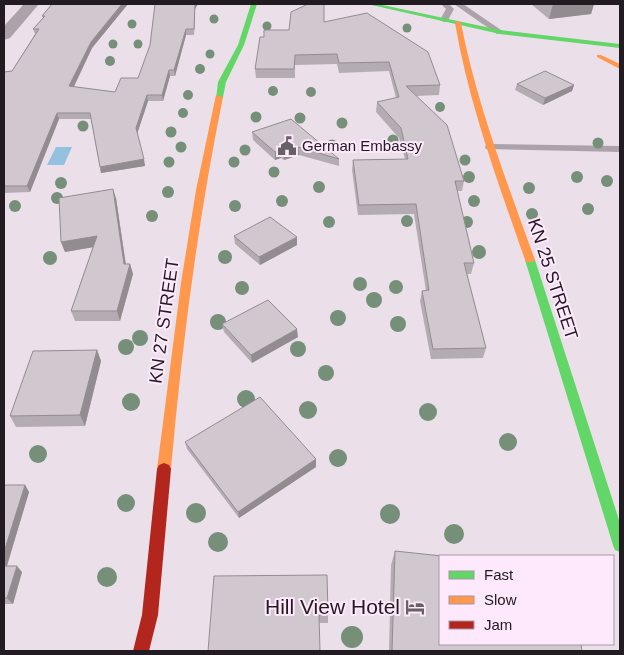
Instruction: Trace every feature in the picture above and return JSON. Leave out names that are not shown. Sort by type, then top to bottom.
[{"type":"street","points":[[4,35],[32,4]]},
{"type":"street","name":"KN 27 STREET","points":[[141,651],[150,615],[174,367],[206,156],[222,82],[241,46],[254,4]]},
{"type":"street","points":[[370,4],[500,32],[525,36],[575,39],[620,46]]},
{"type":"street","name":"KN 25 STREET","points":[[458,24],[463,56],[490,147],[535,273],[620,545]]},
{"type":"street","points":[[525,36],[620,61]]},
{"type":"street","points":[[575,39],[620,36]]},
{"type":"street","points":[[599,56],[620,67]]},
{"type":"lane","points":[[444,20],[450,9],[445,4]]},
{"type":"lane","points":[[458,4],[500,32]]},
{"type":"lane","points":[[490,147],[620,149]]},
{"type":"water","points":[[56,147],[72,147],[64,165],[47,165]]},
{"type":"building","points":[[52,4],[122,4],[91,42],[69,86],[115,92],[121,78],[138,78],[150,45],[155,4],[195,4],[194,29],[186,29],[174,70],[169,70],[162,95],[147,95],[136,128],[144,159],[100,167],[90,113],[57,113],[27,186],[4,186],[4,72],[12,71],[39,29],[33,29],[45,16],[42,16]]},
{"type":"building","points":[[308,4],[324,4],[324,22],[367,13],[428,52],[440,85],[406,86],[447,125],[464,181],[455,181],[474,263],[464,263],[486,348],[433,349],[422,291],[429,290],[416,204],[359,205],[353,160],[408,159],[401,128],[377,102],[399,97],[389,62],[339,63],[337,54],[295,55],[294,69],[255,69],[260,37],[264,37],[264,30],[289,30],[291,12]]},
{"type":"building","points":[[545,71],[574,85],[545,98],[517,84]]},
{"type":"building","points":[[291,119],[339,159],[298,147],[284,152],[281,150],[275,152],[252,132]]},
{"type":"building","points":[[113,189],[124,264],[130,264],[117,311],[71,311],[97,236],[61,242],[59,198]]},
{"type":"building","points":[[270,217],[297,237],[259,257],[234,236]]},
{"type":"building","points":[[268,300],[297,329],[251,355],[222,324]]},
{"type":"building","points":[[97,350],[80,415],[10,416],[33,351]]},
{"type":"building","points":[[260,397],[316,459],[238,512],[185,442]]},
{"type":"building","points":[[4,485],[25,485],[4,552]]},
{"type":"building","name":"Hill View Hotel","points":[[395,551],[439,556],[439,645],[581,645],[582,651],[392,651]]},
{"type":"building","points":[[4,566],[17,566],[7,598],[4,598]]},
{"type":"building","points":[[327,575],[328,615],[319,615],[320,651],[208,651],[214,576]]},
{"type":"traffic: fast","points":[[219,97],[222,82],[241,45],[254,4]]},
{"type":"traffic: fast","points":[[370,4],[500,32],[620,46]]},
{"type":"traffic: fast","points":[[530,260],[620,545]]},
{"type":"traffic: slow","points":[[458,23],[463,53],[479,113],[530,260]]},
{"type":"traffic: slow","points":[[599,56],[620,67]]},
{"type":"traffic: slow","points":[[164,469],[186,283],[209,143],[219,97]]},
{"type":"traffic: jam","points":[[141,651],[150,615],[164,469]]},
{"type":"place","name":"German Embassy","points":[[287,146]]},
{"type":"place","name":"Hill View Hotel","points":[[415,607]]}]
